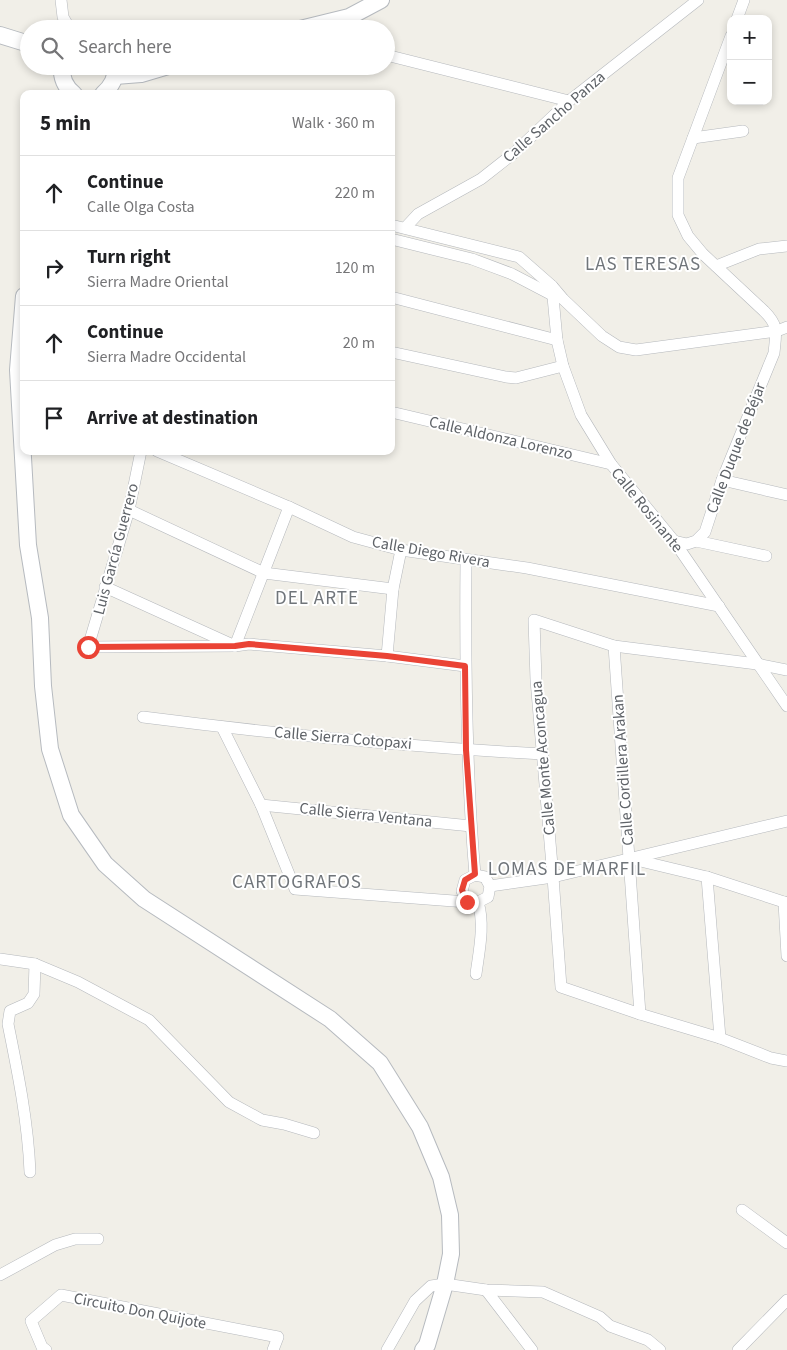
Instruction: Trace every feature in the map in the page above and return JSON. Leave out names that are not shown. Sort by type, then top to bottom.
[{"type":"street","points":[[60,0],[65,20]]},
{"type":"street","points":[[338,20],[349,17],[381,0]]},
{"type":"street","name":"Calle Sancho Panza","points":[[405,228],[418,214],[481,180],[514,153],[569,101],[698,0]]},
{"type":"street","points":[[738,15],[744,0]]},
{"type":"street","points":[[0,35],[20,41]]},
{"type":"street","points":[[727,47],[678,178],[678,215],[688,236],[716,266],[782,329]]},
{"type":"street","points":[[395,57],[569,101]]},
{"type":"street","points":[[61,75],[65,85],[70,90]]},
{"type":"street","points":[[106,90],[111,86],[115,75]]},
{"type":"street","points":[[693,138],[744,131]]},
{"type":"street","points":[[395,226],[519,257],[602,336],[619,347],[636,350],[782,329]]},
{"type":"street","points":[[395,240],[472,259],[552,290]]},
{"type":"street","points":[[716,266],[759,249],[787,246]]},
{"type":"street","name":"Calle Rosinante","points":[[552,290],[562,366],[581,416],[611,464],[674,541],[787,706]]},
{"type":"street","points":[[395,297],[558,340]]},
{"type":"street","name":"Calle Duque de Béjar","points":[[696,541],[705,532],[722,480],[782,329]]},
{"type":"street","points":[[20,345],[18,370],[20,405]]},
{"type":"street","points":[[395,353],[516,378],[562,366]]},
{"type":"street","name":"Calle Aldonza Lorenzo","points":[[395,413],[611,464]]},
{"type":"street","points":[[23,455],[28,545],[40,618],[43,686],[50,749],[71,815],[105,864],[144,899],[330,1019],[380,1063],[420,1127],[442,1177],[450,1215],[451,1254],[445,1284],[427,1345],[423,1350]]},
{"type":"street","name":"Luis García Guerrero","points":[[140,455],[129,510],[88,647],[235,646]]},
{"type":"street","name":"Calle Diego Rivera","points":[[166,455],[289,507],[352,537],[401,550],[527,568],[719,606]]},
{"type":"street","points":[[722,480],[787,495]]},
{"type":"street","points":[[235,646],[289,507]]},
{"type":"street","points":[[129,510],[264,573],[393,589]]},
{"type":"street","points":[[674,541],[686,544],[696,541],[766,556]]},
{"type":"street","points":[[387,656],[393,589],[401,550]]},
{"type":"street","points":[[466,560],[466,750],[475,874]]},
{"type":"street","points":[[105,587],[235,646],[249,644],[387,656],[465,666]]},
{"type":"street","name":"Calle Monte Aconcagua","points":[[614,646],[534,620],[536,680],[561,987],[640,1014]]},
{"type":"street","points":[[614,646],[757,664],[787,670]]},
{"type":"street","name":"Calle Cordillera Arakan","points":[[614,646],[640,1014]]},
{"type":"street","name":"Calle Sierra Cotopaxi","points":[[143,717],[222,727],[466,750],[543,754]]},
{"type":"street","points":[[222,727],[261,805],[295,889],[473,902],[488,897],[490,886],[485,877],[475,874],[465,880],[462,890],[473,902],[482,914],[476,974]]},
{"type":"street","name":"Calle Sierra Ventana","points":[[261,805],[471,826]]},
{"type":"street","points":[[490,886],[553,877],[787,821]]},
{"type":"street","points":[[630,858],[708,877],[786,903],[787,956]]},
{"type":"street","points":[[708,877],[720,1038]]},
{"type":"street","points":[[0,959],[35,964],[78,982],[149,1020],[229,1102],[262,1120],[314,1133]]},
{"type":"street","points":[[30,1172],[23,1099],[8,1024],[10,1011],[28,1003],[34,994],[35,964]]},
{"type":"street","points":[[640,1014],[720,1038],[771,1058],[787,1061]]},
{"type":"street","points":[[742,1210],[787,1243]]},
{"type":"street","points":[[0,1275],[55,1245],[75,1240],[98,1239]]},
{"type":"street","points":[[387,1350],[415,1301],[431,1286],[445,1284],[486,1290],[543,1292],[600,1317],[610,1326],[648,1340],[660,1350]]},
{"type":"street","points":[[486,1290],[532,1350]]},
{"type":"street","name":"Circuito Don Quijote","points":[[46,1350],[42,1347],[31,1321],[61,1296],[278,1337],[273,1350]]},
{"type":"street","points":[[738,1350],[787,1300]]},
{"type":"district","name":"LAS TERESAS","points":[[643,264]]},
{"type":"district","name":"DEL ARTE","points":[[317,598]]},
{"type":"district","name":"LOMAS DE MARFIL","points":[[567,869]]},
{"type":"district","name":"CARTOGRAFOS","points":[[297,882]]},
{"type":"route","points":[[88,647],[235,646],[249,644],[387,656],[465,666],[466,750],[475,874],[465,880],[462,890],[467,902]]}]
